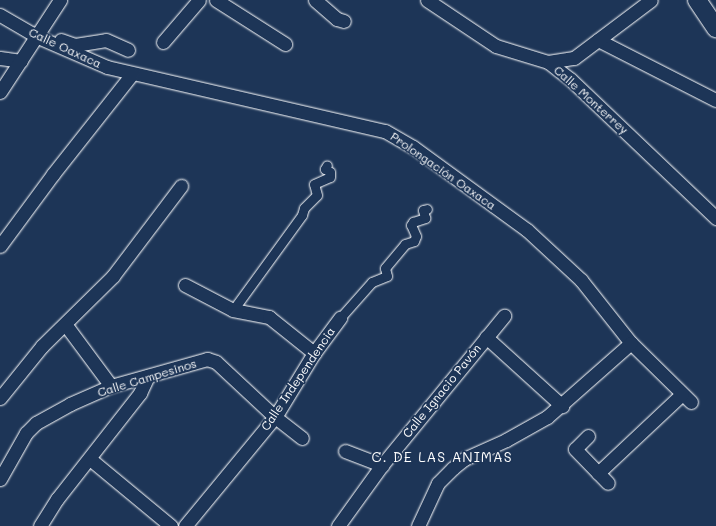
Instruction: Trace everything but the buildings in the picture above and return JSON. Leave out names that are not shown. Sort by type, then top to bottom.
[{"type":"main road","points":[[696,0],[716,28]]},
{"type":"street","points":[[0,92],[60,0]]},
{"type":"street","points":[[163,42],[200,0]]},
{"type":"street","points":[[216,0],[285,44]]},
{"type":"street","points":[[315,0],[337,19],[344,21]]},
{"type":"street","name":"Calle Monterrey","points":[[427,0],[496,46],[548,62],[570,79],[716,218]]},
{"type":"street","points":[[548,62],[574,58],[650,0]]},
{"type":"street","name":"Calle Oaxaca","points":[[0,15],[107,67],[132,74]]},
{"type":"street","points":[[39,34],[75,45],[106,40],[128,50]]},
{"type":"street","points":[[598,40],[716,100]]},
{"type":"street","points":[[0,58],[21,61]]},
{"type":"street","points":[[0,246],[53,174],[132,74]]},
{"type":"street","name":"Prolongación Oaxaca","points":[[132,74],[385,131],[413,147],[527,230],[581,280],[631,343],[686,398],[598,473]]},
{"type":"street","points":[[233,310],[302,215],[309,201],[317,195],[314,184],[330,177],[330,172],[324,169],[327,165]]},
{"type":"street","points":[[0,398],[42,346],[113,276],[181,186]]},
{"type":"street","name":"Calle Independencia","points":[[185,526],[275,417],[314,353],[340,318],[372,282],[387,276],[385,268],[405,244],[414,242],[416,236],[411,225],[413,222],[425,218],[423,210],[427,209]]},
{"type":"street","points":[[185,285],[233,310],[269,317],[314,353]]},
{"type":"street","name":"Calle Ignacio Pavón","points":[[338,526],[382,465],[504,316]]},
{"type":"street","points":[[66,324],[111,386]]},
{"type":"street","points":[[486,337],[562,406]]},
{"type":"street","points":[[418,525],[438,483],[464,459],[506,440],[547,418],[631,343]]},
{"type":"street","name":"Calle Campesinos","points":[[0,479],[26,433],[36,423],[70,404],[111,386],[207,359],[216,362],[275,417],[302,438]]},
{"type":"street","points":[[40,526],[57,499],[90,459],[140,392],[148,376]]},
{"type":"street","points":[[588,436],[575,449],[608,483]]},
{"type":"street","points":[[345,451],[382,465]]},
{"type":"street","points":[[90,459],[171,526]]},
{"type":"district","name":"C. DE LAS ANIMAS","points":[[442,457]]}]
